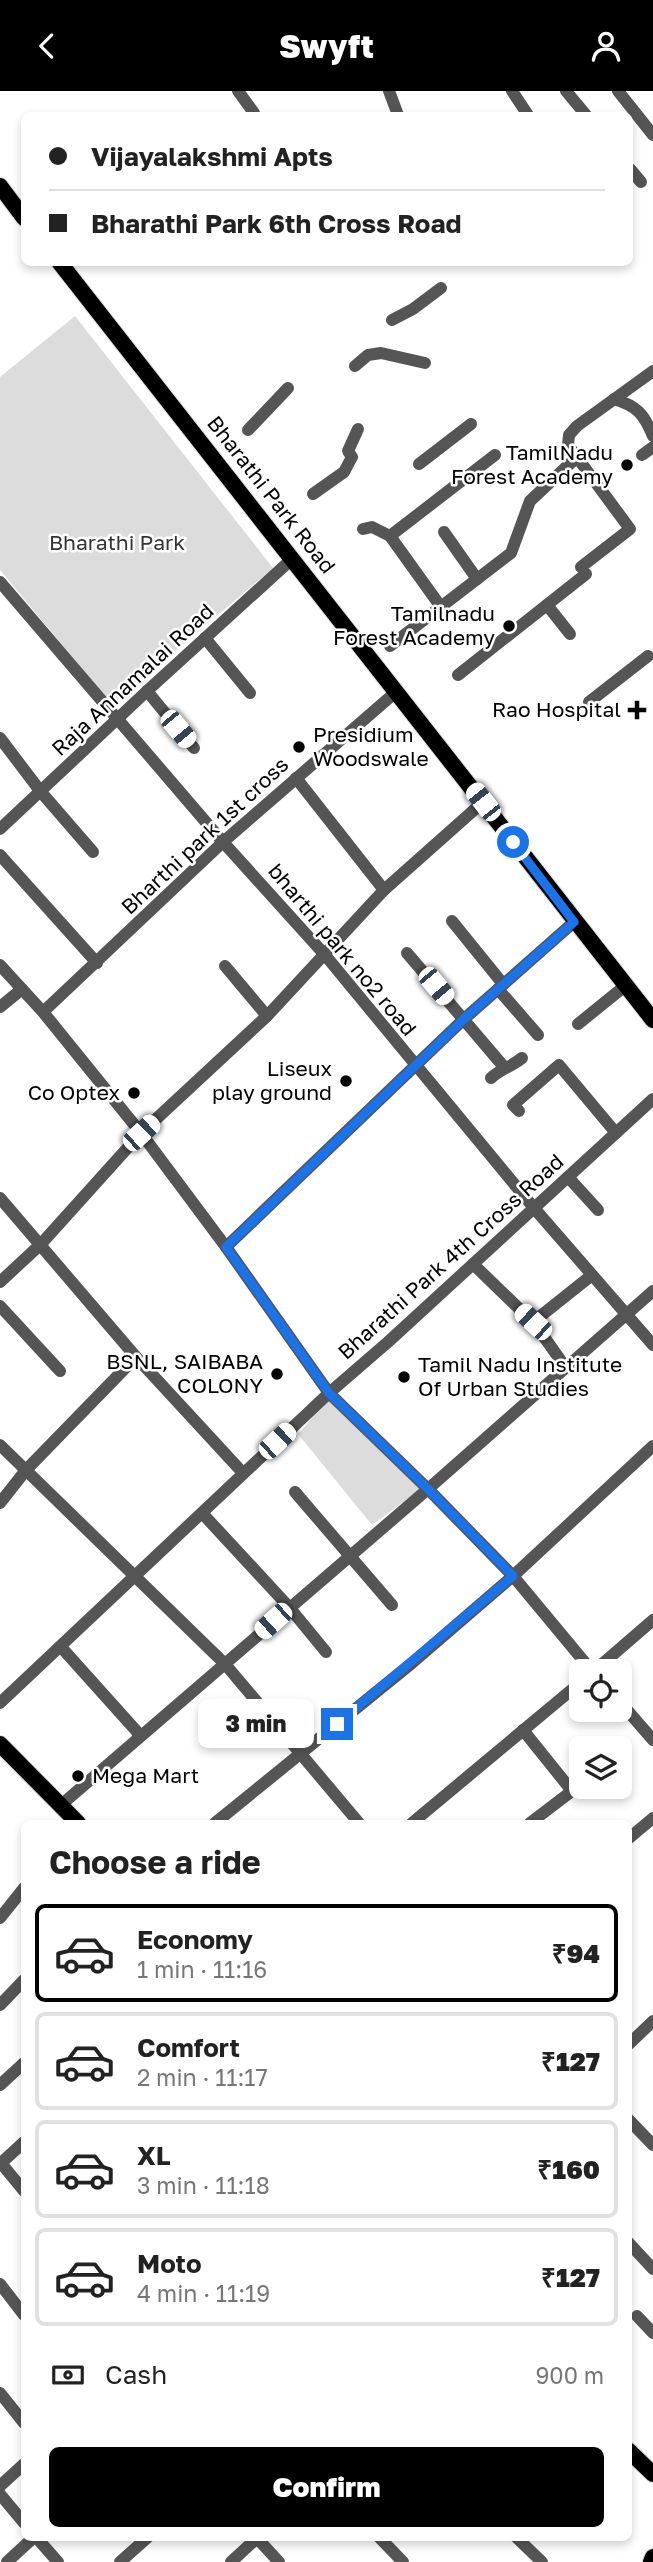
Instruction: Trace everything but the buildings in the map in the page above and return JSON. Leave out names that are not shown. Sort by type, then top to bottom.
[{"type":"main road","points":[[0,187],[21,214]]},
{"type":"main road","name":"Bharathi Park Road","points":[[62,266],[653,1020]]},
{"type":"main road","points":[[0,1744],[75,1820]]},
{"type":"main road","points":[[632,2454],[653,2474]]},
{"type":"street","points":[[238,91],[253,112]]},
{"type":"street","points":[[389,91],[397,112]]},
{"type":"street","points":[[512,91],[525,112]]},
{"type":"street","points":[[566,91],[584,112]]},
{"type":"street","points":[[618,91],[653,135]]},
{"type":"street","points":[[633,172],[641,181]]},
{"type":"street","points":[[392,320],[413,309],[441,288]]},
{"type":"street","points":[[355,366],[368,355],[381,353],[425,363]]},
{"type":"street","points":[[458,675],[547,605],[630,529],[568,445],[569,435],[577,426],[653,371]]},
{"type":"street","points":[[248,431],[288,388]]},
{"type":"street","points":[[614,399],[632,404],[647,423],[653,436]]},
{"type":"street","points":[[419,464],[471,423]]},
{"type":"street","points":[[313,494],[344,472],[352,457],[348,451],[358,429]]},
{"type":"street","points":[[642,456],[653,447]]},
{"type":"street","points":[[390,536],[495,455]]},
{"type":"street","points":[[390,646],[511,553],[530,501],[577,457]]},
{"type":"street","points":[[363,529],[372,527],[390,536],[441,607]]},
{"type":"street","points":[[444,532],[477,579]]},
{"type":"street","name":"Raja Annamalai Road","points":[[0,829],[293,558]]},
{"type":"street","name":"bharthi park no2 road","points":[[0,582],[4,595],[325,955],[534,1208],[653,1345]]},
{"type":"street","points":[[547,605],[570,634]]},
{"type":"street","points":[[205,638],[250,693]]},
{"type":"street","points":[[589,702],[648,656]]},
{"type":"street","points":[[147,691],[194,748]]},
{"type":"street","name":"Bharthi park 1st cross","points":[[43,1012],[223,842],[397,691]]},
{"type":"street","points":[[0,738],[41,792],[93,852]]},
{"type":"street","points":[[296,778],[384,890]]},
{"type":"street","points":[[0,1282],[41,1244],[141,1133],[267,1016],[384,890],[483,802]]},
{"type":"street","points":[[0,855],[97,963]]},
{"type":"street","points":[[452,921],[538,1035]]},
{"type":"street","points":[[226,1247],[464,1019],[574,922]]},
{"type":"street","points":[[407,953],[504,1067]]},
{"type":"street","points":[[0,965],[43,1012],[141,1133],[329,1393],[513,1576],[583,1659]]},
{"type":"street","points":[[225,966],[267,1016]]},
{"type":"street","points":[[578,1024],[625,986]]},
{"type":"street","points":[[0,1007],[22,989]]},
{"type":"street","points":[[491,1079],[504,1067],[514,1065],[522,1058]]},
{"type":"street","points":[[519,1111],[513,1105],[559,1065],[616,1133]]},
{"type":"street","name":"Bharathi Park 4th Cross Road","points":[[0,1703],[329,1393],[653,1099]]},
{"type":"street","points":[[568,1177],[598,1210]]},
{"type":"street","points":[[0,1198],[136,1357],[243,1473]]},
{"type":"street","points":[[472,1265],[533,1322],[566,1368]]},
{"type":"street","points":[[533,1322],[592,1275]]},
{"type":"street","points":[[61,1805],[653,1291]]},
{"type":"street","points":[[0,1307],[60,1371]]},
{"type":"street","points":[[0,1503],[26,1470],[136,1357]]},
{"type":"street","points":[[0,1445],[225,1664],[356,1820]]},
{"type":"street","points":[[230,1819],[300,1754],[412,1664],[513,1576],[653,1446]]},
{"type":"street","points":[[295,1492],[392,1605]]},
{"type":"street","points":[[202,1513],[289,1607],[326,1652]]},
{"type":"street","points":[[607,1659],[653,1620]]},
{"type":"street","points":[[61,1647],[140,1735]]},
{"type":"street","points":[[416,1820],[569,1692]]},
{"type":"street","points":[[632,1716],[653,1740]]},
{"type":"street","points":[[523,1730],[572,1791],[534,1820]]},
{"type":"street","points":[[632,1836],[653,1818]]},
{"type":"street","points":[[0,1918],[21,1892]]},
{"type":"street","points":[[0,2005],[21,1983]]},
{"type":"street","points":[[632,2041],[653,2021]]},
{"type":"street","points":[[0,2085],[21,2066]]},
{"type":"street","points":[[632,2123],[653,2145]]},
{"type":"street","points":[[21,2145],[0,2164],[21,2188]]},
{"type":"street","points":[[632,2246],[653,2269]]},
{"type":"street","points":[[0,2284],[21,2311]]},
{"type":"street","points":[[637,2316],[653,2333]]},
{"type":"street","points":[[0,2393],[21,2419]]},
{"type":"street","points":[[0,2486],[21,2467]]},
{"type":"street","points":[[0,2494],[21,2519]]},
{"type":"street","points":[[7,2562],[31,2541]]},
{"type":"street","points":[[39,2541],[58,2562]]},
{"type":"street","points":[[120,2562],[144,2541]]},
{"type":"street","points":[[231,2562],[254,2541]]},
{"type":"street","points":[[260,2541],[279,2562]]},
{"type":"street","points":[[383,2541],[403,2562]]},
{"type":"street","points":[[520,2541],[542,2562]]},
{"type":"green space","name":"Bharathi Park","points":[[75,316],[273,568],[112,705],[0,570],[0,377]]},
{"type":"green space","points":[[329,1398],[421,1489],[372,1525],[298,1434]]},
{"type":"place","name":"TamilNadu Forest Academy","points":[[627,465]]},
{"type":"place","name":"Tamilnadu Forest Academy","points":[[509,626]]},
{"type":"place","name":"Rao Hospital","points":[[637,710]]},
{"type":"place","name":"Presidium Woodswale","points":[[299,747]]},
{"type":"place","name":"Liseux play ground","points":[[346,1081]]},
{"type":"place","name":"Co Optex","points":[[134,1093]]},
{"type":"place","name":"BSNL, SAIBABA COLONY","points":[[277,1374]]},
{"type":"place","name":"Tamil Nadu Institute Of Urban Studies","points":[[404,1377]]},
{"type":"place","name":"Mega Mart","points":[[78,1776]]},
{"type":"route","points":[[337,1724],[412,1664],[513,1576],[329,1393],[226,1247],[464,1019],[574,922],[513,842]]}]
